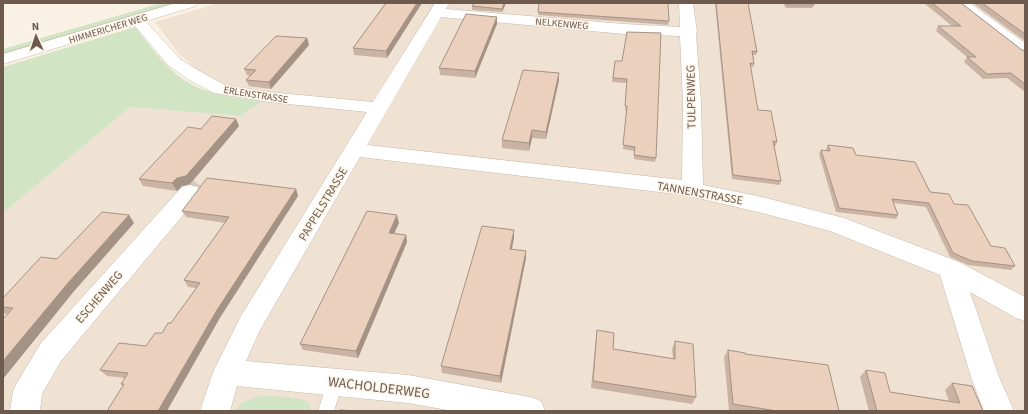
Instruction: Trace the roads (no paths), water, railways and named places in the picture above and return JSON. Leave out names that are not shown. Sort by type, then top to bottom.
[{"type":"street","name":"HIMMERICHER WEG","points":[[3,59],[190,3]]},
{"type":"street","name":"TULPENWEG","points":[[686,3],[689,32],[692,102],[692,190]]},
{"type":"street","points":[[961,3],[1025,51]]},
{"type":"street","name":"NELKENWEG","points":[[439,7],[624,29],[689,32]]},
{"type":"street","name":"PAPPELSTRASSE","points":[[215,411],[227,372],[250,324],[439,7]]},
{"type":"street","name":"ERLENSTRASSE","points":[[136,19],[174,62],[195,76],[220,89],[269,97],[378,108]]},
{"type":"street","name":"TANNENSTRASSE","points":[[355,150],[685,188],[762,205],[836,224],[950,269],[1025,310]]},
{"type":"street","name":"ESCHENWEG","points":[[25,411],[28,391],[51,352],[190,192]]},
{"type":"street","points":[[950,269],[985,376],[1000,411]]},
{"type":"street","name":"WACHOLDERWEG","points":[[227,372],[408,389],[530,411]]},
{"type":"lane","points":[[326,411],[334,382]]},
{"type":"tunnel","points":[[190,192],[197,183]]}]
